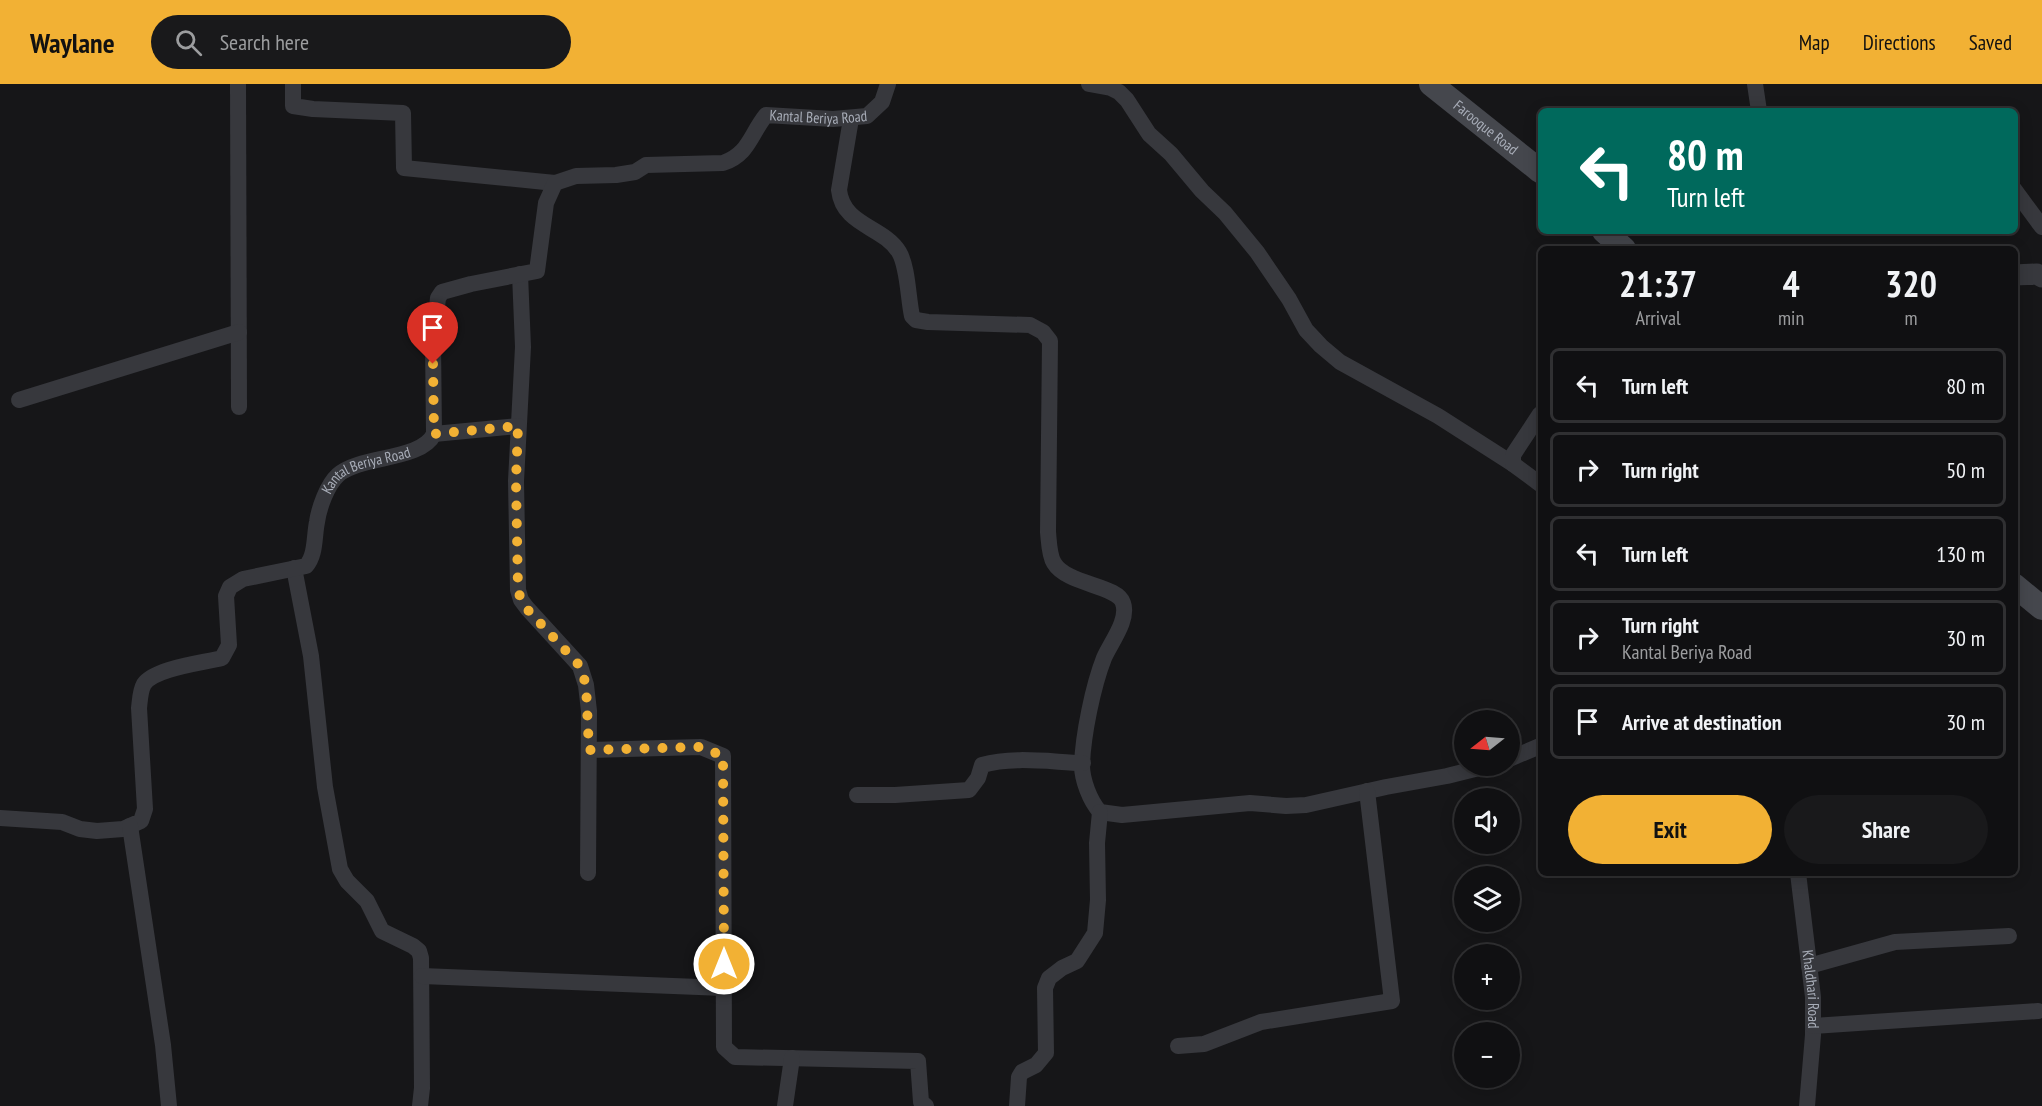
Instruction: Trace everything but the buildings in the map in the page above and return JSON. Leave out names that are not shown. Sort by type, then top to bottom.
[{"type":"main road","name":"Farooque Road","points":[[1431,84],[1538,169]]},
{"type":"main road","points":[[1607,234],[1621,246]]},
{"type":"main road","points":[[2018,588],[2042,608]]},
{"type":"street","points":[[238,84],[239,406]]},
{"type":"street","points":[[293,84],[293,106],[403,113],[404,168],[555,183],[546,203],[537,271],[442,292],[438,298],[433,342],[434,434],[518,426]]},
{"type":"street","name":"Kantal Beriya Road","points":[[555,183],[576,176],[635,172],[646,165],[723,163],[743,153],[766,115],[851,119],[867,116],[882,102],[888,84]]},
{"type":"street","points":[[1089,84],[1111,88],[1119,92],[1149,134],[1171,154],[1257,252],[1289,299],[1306,330],[1321,346],[1341,362],[1438,416],[1538,483]]},
{"type":"street","points":[[1755,84],[1759,108]]},
{"type":"street","points":[[851,119],[839,190],[840,201],[853,216],[898,251],[903,262],[912,316],[916,320],[928,321],[1029,325],[1043,332],[1050,341],[1048,532],[1053,561],[1056,566],[1078,581],[1118,594],[1123,602],[1122,617],[1104,659],[1092,700],[1083,763],[1088,791],[1094,806],[1100,812],[1122,815],[1250,803],[1306,805],[1454,774]]},
{"type":"street","points":[[2018,194],[2042,227]]},
{"type":"street","points":[[520,274],[523,347],[516,481],[518,590],[527,609],[580,666],[586,685],[589,750],[588,873]]},
{"type":"street","points":[[2018,275],[2037,274],[2042,277]]},
{"type":"street","points":[[19,400],[239,332]]},
{"type":"street","points":[[1513,464],[1513,455],[1538,417]]},
{"type":"street","name":"Kantal Beriya Road","points":[[294,568],[306,566],[311,561],[317,519],[336,476],[351,467],[417,449],[430,441],[434,434]]},
{"type":"street","points":[[0,818],[62,822],[80,829],[97,831],[123,829],[141,821],[145,809],[140,708],[141,692],[145,682],[168,670],[222,658],[229,645],[226,596],[230,587],[243,579],[294,568],[311,656],[325,787],[340,869],[367,901],[382,931],[419,951],[422,976],[420,1106]]},
{"type":"street","points":[[589,750],[701,747],[723,756],[724,1047],[735,1057],[918,1061],[921,1102],[926,1106]]},
{"type":"street","points":[[1520,754],[1538,747]]},
{"type":"street","points":[[857,795],[895,795],[969,789],[978,778],[982,765],[994,762],[1020,760],[1083,763]]},
{"type":"street","points":[[1178,1046],[1204,1044],[1262,1022],[1392,1001],[1367,791]]},
{"type":"street","points":[[1017,1106],[1018,1077],[1022,1072],[1036,1065],[1046,1053],[1045,988],[1049,978],[1062,968],[1077,961],[1095,933],[1100,812]]},
{"type":"street","points":[[130,826],[163,1045],[169,1106]]},
{"type":"street","name":"Khaldhari Road","points":[[1798,876],[1809,966],[1813,1026],[1807,1106]]},
{"type":"street","points":[[1809,966],[1894,942],[2009,936]]},
{"type":"street","points":[[422,976],[724,988]]},
{"type":"street","points":[[1813,1026],[2038,1011]]},
{"type":"street","points":[[785,1106],[792,1058]]},
{"type":"route","points":[[433,364],[434,434],[518,426],[516,481],[518,590],[527,609],[580,666],[586,685],[589,711],[589,750],[701,747],[723,756],[724,964]]}]
